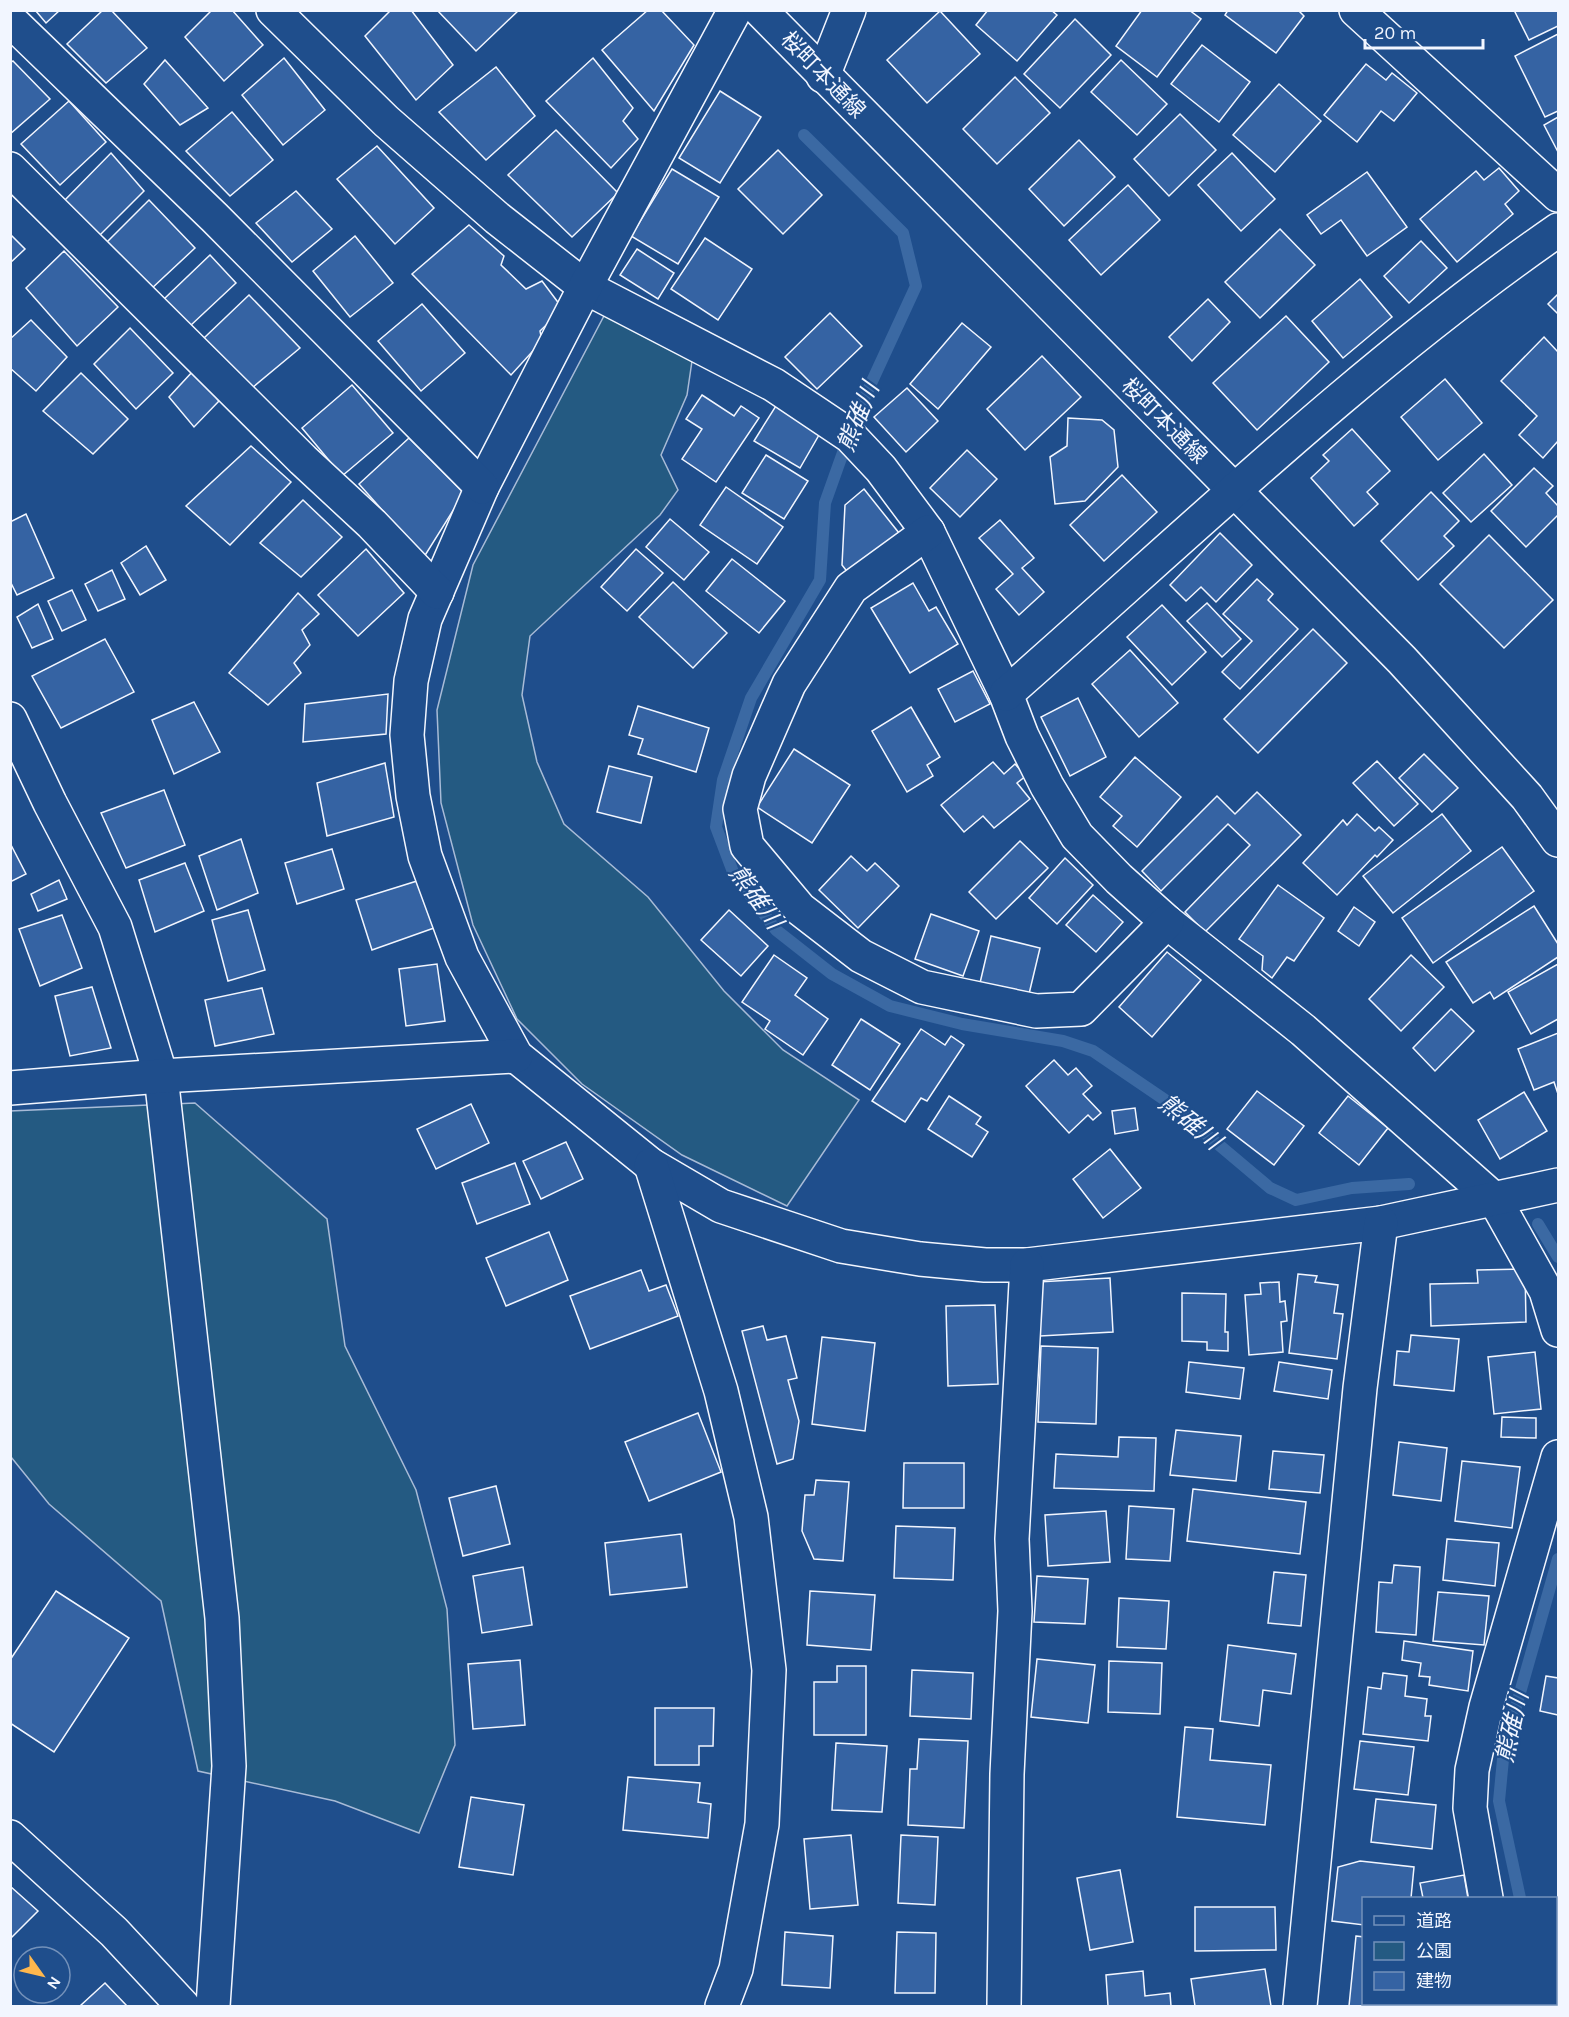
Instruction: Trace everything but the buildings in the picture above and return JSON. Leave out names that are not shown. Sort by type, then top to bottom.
[{"type":"street","points":[[273,10],[386,121],[497,218],[585,288],[774,385],[850,436],[881,468],[928,532],[1006,694],[1022,736],[1047,786],[1077,836],[1119,879],[1167,922],[1302,1030],[1495,1200],[1546,1291],[1558,1330]]},
{"type":"street","points":[[735,10],[585,288],[482,487],[425,619],[411,681],[407,735],[413,796],[425,856],[462,957],[516,1056],[651,1165],[721,1206],[841,1246],[920,1259],[985,1265],[1027,1265],[1381,1222],[1558,1185]]},
{"type":"street","name":"桜町本通線","points":[[760,10],[1402,660],[1527,797],[1558,840]]},
{"type":"street","points":[[824,76],[849,10]]},
{"type":"street","points":[[1356,10],[1558,195]]},
{"type":"street","points":[[10,20],[216,218],[482,487]]},
{"type":"street","points":[[10,169],[303,460],[372,524],[437,592]]},
{"type":"street","points":[[1006,694],[1368,377],[1487,279],[1558,230]]},
{"type":"street","points":[[928,532],[851,588],[789,684],[749,776],[740,809],[747,846],[800,909],[861,956],[922,987],[1036,1011],[1081,1009],[1167,922]]},
{"type":"street","points":[[10,719],[50,803],[115,927],[161,1076],[222,1618],[229,1766],[213,2007]]},
{"type":"street","points":[[10,1088],[161,1076],[516,1056]]},
{"type":"street","points":[[651,1165],[721,1391],[748,1505],[769,1670],[762,1824],[736,1969],[722,2007]]},
{"type":"street","points":[[1300,2007],[1360,1388],[1381,1222]]},
{"type":"street","points":[[1004,2007],[1007,1774],[1015,1611],[1012,1539],[1027,1265]]},
{"type":"street","points":[[1486,1897],[1470,1808],[1472,1770],[1486,1707],[1558,1457]]},
{"type":"street","points":[[10,1837],[114,1932],[183,2007]]},
{"type":"green space","points":[[605,314],[692,361],[687,395],[661,455],[678,490],[660,515],[530,636],[522,695],[537,762],[564,824],[648,897],[724,991],[783,1050],[859,1100],[787,1206],[682,1155],[582,1084],[517,1019],[473,925],[441,803],[437,710],[473,565]]},
{"type":"green space","points":[[195,1103],[327,1219],[345,1346],[416,1490],[447,1609],[455,1745],[419,1833],[335,1801],[198,1771],[161,1601],[49,1504],[11,1457],[10,1111]]},
{"type":"waterway","name":"熊碓川","points":[[804,135],[903,233],[916,286],[856,416],[825,503],[820,580],[751,698],[723,780],[716,827],[733,872],[776,930],[832,974],[890,1006],[962,1024],[1063,1041],[1093,1051],[1168,1102],[1270,1188],[1296,1200],[1352,1188],[1409,1184]]},
{"type":"waterway","name":"熊碓川","points":[[1538,1224],[1558,1257]]},
{"type":"waterway","name":"熊碓川","points":[[1520,1897],[1499,1801],[1504,1749],[1558,1559]]}]
